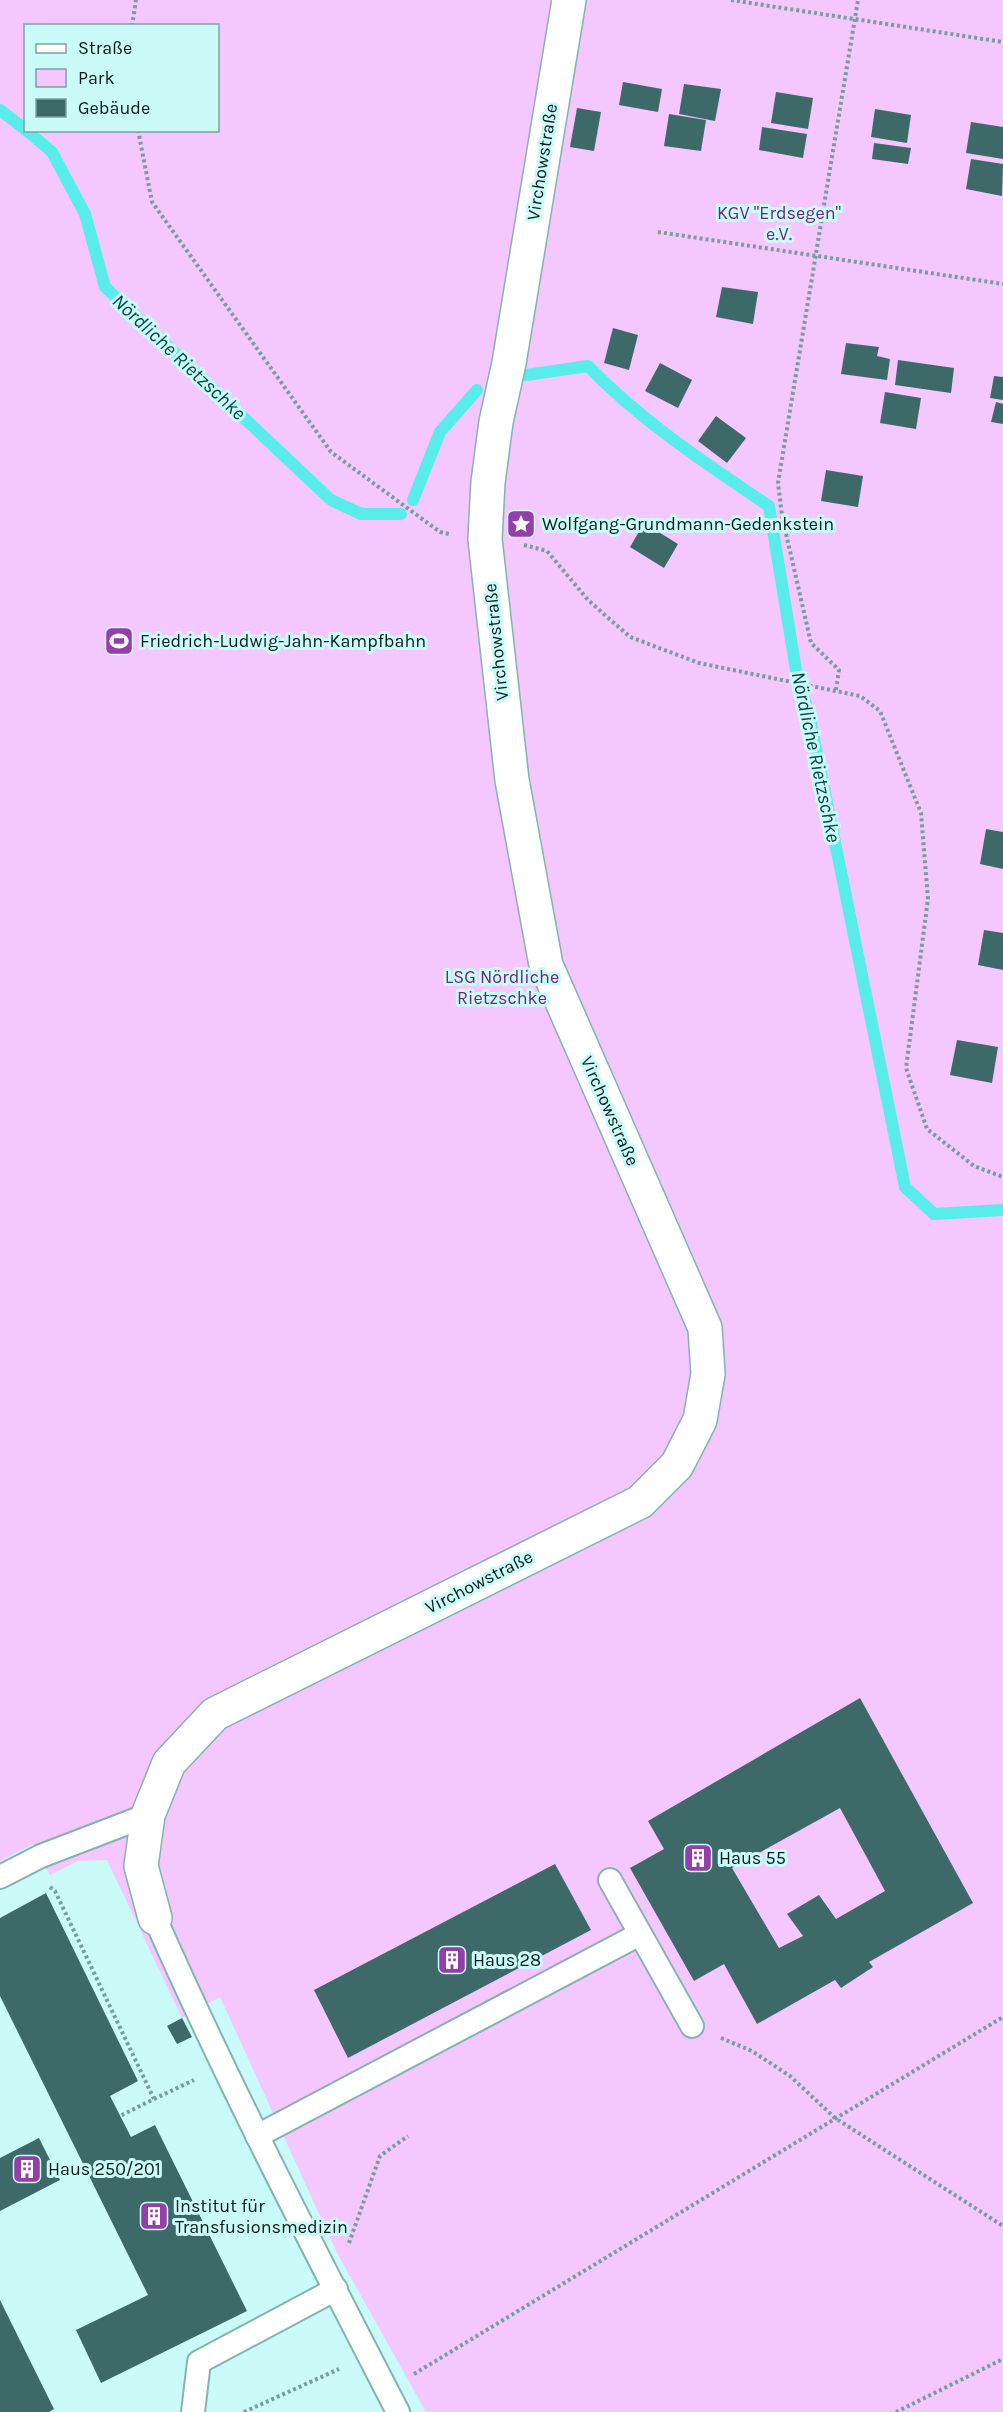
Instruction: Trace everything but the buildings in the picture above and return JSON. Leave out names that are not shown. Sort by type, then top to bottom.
[{"type":"street","name":"Virchowstraße","points":[[155,1918],[141,1866],[148,1815],[169,1763],[215,1714],[640,1502],[677,1465],[700,1420],[708,1374],[705,1328],[546,965],[512,780],[485,539],[488,482],[496,422],[509,363],[569,0]]},
{"type":"lane","points":[[0,1877],[40,1856],[148,1815]]},
{"type":"lane","points":[[610,1880],[692,2026]]},
{"type":"lane","points":[[155,1918],[196,2010],[257,2136],[398,2412]]},
{"type":"lane","points":[[257,2136],[640,1934]]},
{"type":"lane","points":[[192,2412],[200,2362],[336,2289]]},
{"type":"path","points":[[132,24],[136,0]]},
{"type":"path","points":[[731,0],[1003,42]]},
{"type":"path","points":[[836,690],[839,670],[811,643],[778,483],[858,0]]},
{"type":"path","points":[[138,132],[152,202],[331,452],[416,515]]},
{"type":"path","points":[[658,232],[1003,284]]},
{"type":"path","points":[[485,539],[500,539],[547,551],[588,600],[630,637],[699,663],[860,696],[880,711],[921,813],[928,899],[906,1068],[927,1130],[974,1166],[1003,1177]]},
{"type":"path","points":[[48,1884],[55,1891],[154,2099]]},
{"type":"path","points":[[387,2390],[1003,2017]]},
{"type":"path","points":[[692,2026],[752,2051],[790,2076],[835,2118],[1003,2226]]},
{"type":"path","points":[[120,2116],[201,2076]]},
{"type":"path","points":[[336,2289],[354,2225],[380,2156],[408,2136]]},
{"type":"path","points":[[244,2412],[369,2355]]},
{"type":"path","points":[[896,2412],[1003,2359]]},
{"type":"green space","name":"LSG Nördliche Rietzschke","points":[[0,0],[1003,0],[1003,2412],[426,2412],[337,2253],[220,1997],[182,2018],[107,1860],[78,1861],[50,1875],[33,1844],[0,1861]]},
{"type":"waterway","name":"Nördliche Rietzschke","points":[[0,110],[24,128]]},
{"type":"waterway","name":"Nördliche Rietzschke","points":[[28,132],[52,152],[85,214],[105,287],[331,500],[361,514],[401,514]]},
{"type":"waterway","name":"Nördliche Rietzschke","points":[[526,375],[588,366],[652,423],[769,506],[796,670],[810,719],[905,1187],[934,1214],[1003,1210]]},
{"type":"waterway","name":"Nördliche Rietzschke","points":[[413,500],[440,432],[477,390]]},
{"type":"place","name":"Wolfgang-Grundmann-Gedenkstein","points":[[521,524]]},
{"type":"place","name":"Friedrich-Ludwig-Jahn-Kampfbahn","points":[[119,641]]},
{"type":"place","name":"Haus 55","points":[[698,1858]]},
{"type":"place","name":"Haus 28","points":[[452,1960]]},
{"type":"place","name":"Haus 250/201","points":[[27,2169]]},
{"type":"place","name":"Institut für Transfusionsmedizin","points":[[154,2216]]},
{"type":"park label","name":"KGV \"Erdsegen\" e.V.","points":[[779,223]]}]
